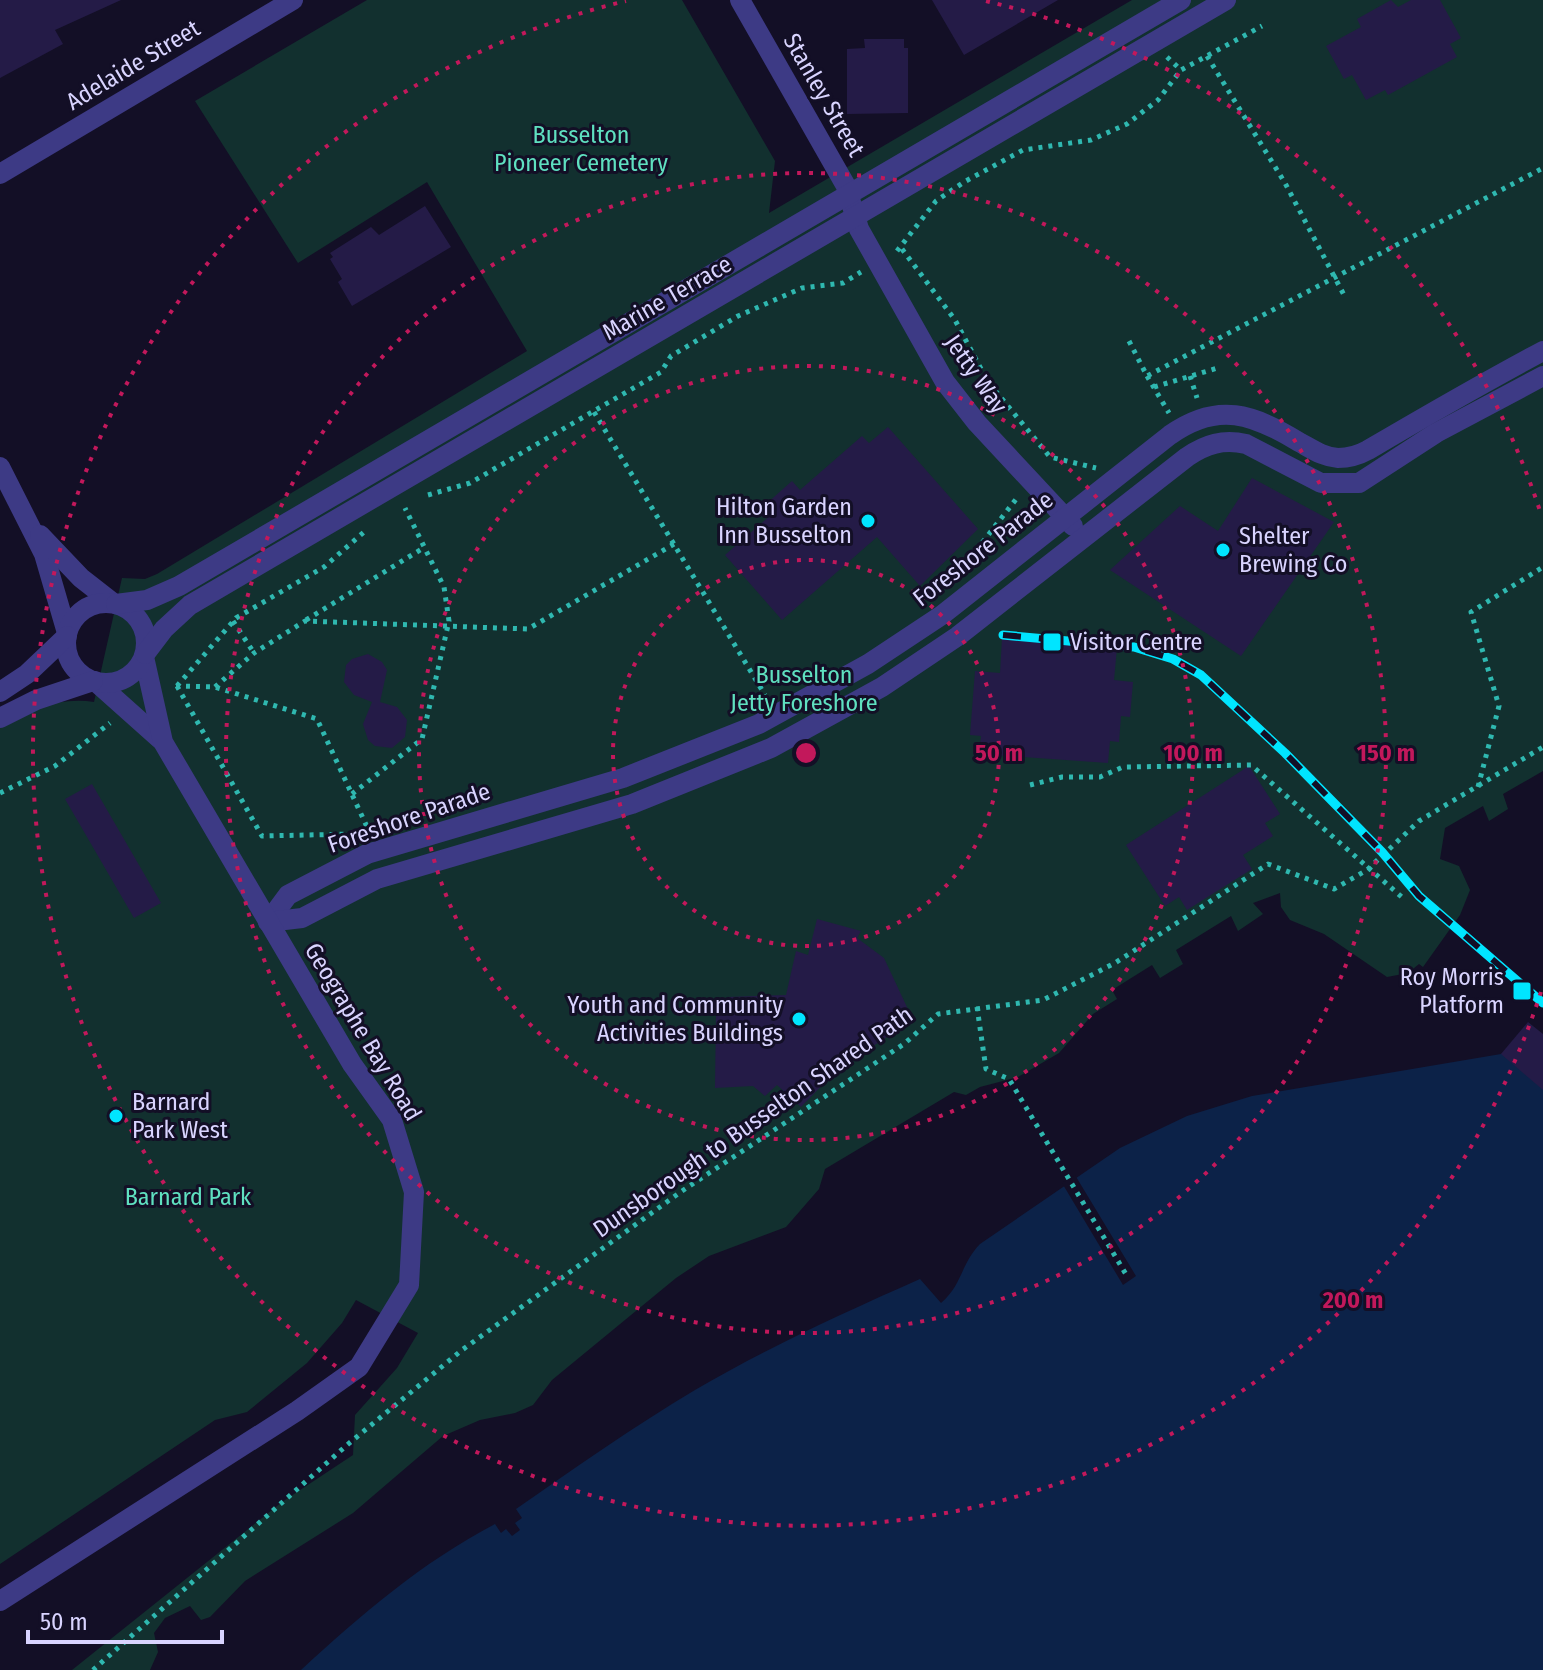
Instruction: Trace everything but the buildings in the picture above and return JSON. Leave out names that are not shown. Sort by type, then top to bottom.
[{"type":"street","name":"Adelaide Street","points":[[0,174],[293,0]]},
{"type":"street","name":"Stanley Street","points":[[740,0],[849,195],[856,218]]},
{"type":"street","name":"Marine Terrace","points":[[114,604],[147,600],[179,586],[1181,0]]},
{"type":"street","name":"Marine Terrace","points":[[144,655],[164,629],[190,605],[1226,0]]},
{"type":"street","name":"Jetty Way","points":[[856,218],[877,261],[953,393],[1083,539]]},
{"type":"street","name":"Foreshore Parade","points":[[268,922],[288,895],[367,854],[623,778],[759,724],[900,644],[1170,435],[1200,419],[1217,414],[1254,417],[1317,452],[1350,457],[1368,450],[1444,404],[1543,351]]},
{"type":"street","name":"Foreshore Parade","points":[[268,922],[302,918],[377,879],[632,804],[771,748],[915,666],[1187,457],[1209,445],[1246,444],[1321,483],[1359,483],[1436,433],[1543,376]]},
{"type":"street","points":[[0,467],[32,526],[55,584],[69,658],[83,676],[94,681]]},
{"type":"street","points":[[0,718],[36,700],[94,681],[119,681],[138,667],[147,641],[138,617],[114,604],[81,578],[32,526]]},
{"type":"street","points":[[0,692],[27,674],[67,635],[80,613],[101,603],[114,604]]},
{"type":"street","name":"Geographe Bay Road","points":[[0,1601],[297,1411],[359,1367],[409,1285],[414,1192],[392,1120],[352,1064],[163,742],[150,694],[144,655]]},
{"type":"street","name":"Geographe Bay Road","points":[[94,681],[163,742]]},
{"type":"path","points":[[395,514],[431,493],[470,483],[661,372],[671,356],[738,316],[802,288],[843,283],[902,249],[936,201],[1023,150],[1091,140],[1127,124],[1158,100],[1181,70],[1262,26]]},
{"type":"path","points":[[1207,56],[1285,183],[1344,295]]},
{"type":"path","points":[[1147,376],[1543,168]]},
{"type":"path","points":[[902,249],[955,320],[988,382],[1050,457],[1101,470]]},
{"type":"path","points":[[1129,341],[1172,419]]},
{"type":"path","points":[[1154,387],[1221,367]]},
{"type":"path","points":[[593,411],[765,695]]},
{"type":"path","points":[[959,571],[1050,457]]},
{"type":"path","points":[[352,794],[422,739],[447,626],[444,587],[405,508]]},
{"type":"path","points":[[177,686],[233,621],[324,567],[374,526]]},
{"type":"path","points":[[305,621],[528,629],[674,544]]},
{"type":"path","points":[[215,687],[254,653],[425,547]]},
{"type":"path","points":[[1478,788],[1499,706],[1471,612],[1543,567]]},
{"type":"path","points":[[233,621],[254,653]]},
{"type":"path","points":[[177,686],[262,836],[349,836],[379,826]]},
{"type":"path","points":[[150,694],[177,686],[215,687],[317,719],[368,829]]},
{"type":"path","points":[[757,699],[776,689]]},
{"type":"path","points":[[0,793],[77,751],[125,707]]},
{"type":"path","name":"Dunsborough to Busselton Shared Path","points":[[93,1670],[347,1445],[462,1350],[682,1191],[904,1044],[938,1014],[1043,1000],[1115,963],[1268,864],[1334,889],[1367,870],[1382,852],[1419,821],[1543,747]]},
{"type":"path","points":[[1030,785],[1062,777],[1100,777],[1123,767],[1251,765],[1367,870],[1404,899]]},
{"type":"path","points":[[977,1007],[986,1069],[1009,1079],[1127,1276]]},
{"type":"green space","name":"Busselton Jetty Foreshore","points":[[367,0],[682,0],[775,161],[769,213],[1132,0],[1543,0],[1543,771],[1503,794],[1508,809],[1489,821],[1483,806],[1445,828],[1440,859],[1459,866],[1470,890],[1460,915],[1423,967],[1419,964],[1408,973],[1387,977],[1324,934],[1290,920],[1281,907],[1280,893],[1253,903],[1263,914],[1238,931],[1231,916],[1176,950],[1183,964],[1160,978],[1152,965],[1112,990],[1117,999],[1093,1014],[1059,1053],[1018,1077],[980,1087],[966,1095],[954,1092],[825,1169],[819,1189],[786,1227],[709,1256],[676,1278],[552,1380],[533,1405],[515,1413],[480,1420],[443,1436],[353,1513],[245,1581],[210,1617],[201,1620],[190,1606],[165,1618],[154,1633],[158,1652],[150,1670],[72,1670],[282,1502],[353,1455],[355,1415],[397,1368],[418,1333],[356,1300],[342,1323],[307,1363],[247,1412],[215,1420],[0,1564],[0,725],[45,706],[69,701],[94,702],[122,578],[145,579],[157,574],[527,351],[427,182],[298,263],[195,101]]},
{"type":"water","points":[[1543,1034],[1543,1670],[301,1670],[370,1609],[442,1555],[495,1524],[501,1533],[506,1529],[512,1536],[520,1530],[515,1523],[522,1518],[516,1509],[695,1390],[806,1332],[920,1279],[941,1303],[954,1289],[980,1244],[1120,1148],[1187,1116],[1252,1096],[1501,1054]]},
{"type":"pier","points":[[1075,1175],[1136,1276],[1123,1285],[1062,1183]]},
{"type":"railway","points":[[1003,635],[1134,647],[1173,659],[1201,675],[1285,753],[1382,852],[1419,896],[1543,1003]]},
{"type":"place","name":"Hilton Garden Inn Busselton","points":[[868,521]]},
{"type":"place","name":"Shelter Brewing Co","points":[[1223,550]]},
{"type":"place","name":"Visitor Centre","points":[[1052,642]]},
{"type":"place","name":"Roy Morris Platform","points":[[1522,991]]},
{"type":"place","name":"Youth and Community Activities Buildings","points":[[799,1019]]},
{"type":"place","name":"Barnard Park West","points":[[116,1116]]},
{"type":"park label","name":"Busselton Pioneer Cemetery","points":[[581,149]]},
{"type":"park label","name":"Barnard Park","points":[[188,1197]]}]
